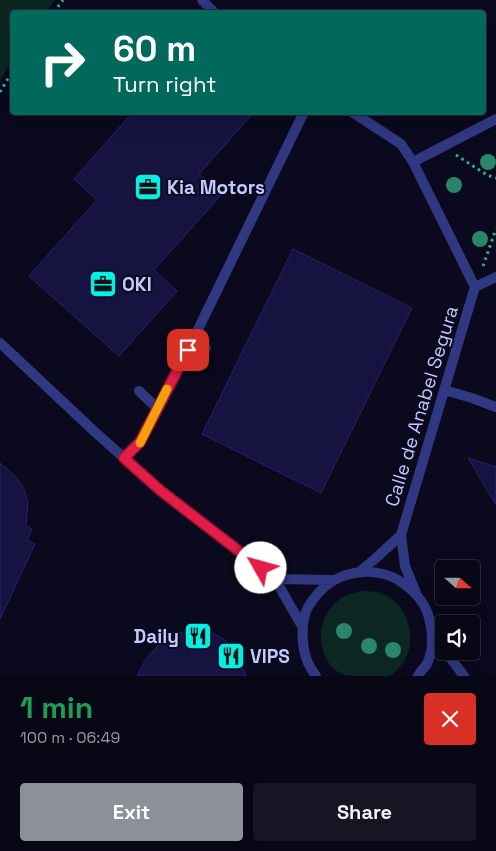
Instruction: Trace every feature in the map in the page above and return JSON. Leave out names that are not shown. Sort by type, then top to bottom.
[{"type":"street","points":[[202,0],[212,10]]},
{"type":"street","points":[[124,458],[140,442],[188,350],[303,115]]},
{"type":"street","points":[[357,115],[401,144],[413,162],[475,287],[496,277]]},
{"type":"street","points":[[413,162],[496,119]]},
{"type":"street","name":"Calle de Anabel Segura","points":[[432,631],[425,607],[416,593],[405,566],[401,535],[475,287]]},
{"type":"street","points":[[0,344],[161,491],[275,579],[303,628]]},
{"type":"street","points":[[188,350],[206,348]]},
{"type":"street","points":[[444,390],[496,407]]},
{"type":"street","points":[[139,391],[157,408]]},
{"type":"street","name":"Calle de Anabel Segura","points":[[358,572],[401,535]]},
{"type":"street","points":[[275,579],[334,580],[358,572],[374,572],[387,574],[403,582],[416,593]]},
{"type":"street","points":[[316,676],[308,662],[304,646],[303,628],[306,613],[313,600],[320,591],[334,580]]},
{"type":"street","points":[[432,631],[435,636]]},
{"type":"street","points":[[418,676],[426,664],[431,649],[432,631]]},
{"type":"street","points":[[452,660],[464,676]]},
{"type":"path","points":[[0,92],[10,75]]},
{"type":"path","points":[[444,145],[487,175],[496,178]]},
{"type":"path","points":[[475,287],[496,229]]},
{"type":"green space","points":[[0,0],[55,0],[48,10],[10,10],[10,64],[0,80]]},
{"type":"green space","points":[[362,591],[377,592],[388,596],[403,611],[408,621],[410,642],[408,653],[402,665],[389,676],[345,675],[331,666],[325,657],[321,637],[322,627],[330,608],[347,595]]},
{"type":"building","points":[[130,115],[251,115],[199,174],[222,194],[154,270],[177,291],[119,356],[29,276],[97,200],[74,179]]},
{"type":"building","points":[[293,249],[412,308],[321,493],[202,434]]},
{"type":"building","points":[[468,458],[496,467],[496,505]]},
{"type":"building","points":[[0,463],[16,477],[24,489],[28,502],[26,526],[32,529],[27,540],[35,544],[0,619]]},
{"type":"building","points":[[191,630],[212,633],[225,640],[236,652],[246,676],[137,676],[146,659],[162,641],[172,635]]},
{"type":"slow traffic","points":[[140,443],[167,389]]},
{"type":"place","name":"Kia Motors","points":[[148,187]]},
{"type":"place","name":"OKI","points":[[103,284]]},
{"type":"place","name":"Daily","points":[[198,636]]},
{"type":"place","name":"VIPS","points":[[231,656]]},
{"type":"route","points":[[188,350],[140,442],[124,458],[161,491],[261,568]]}]
